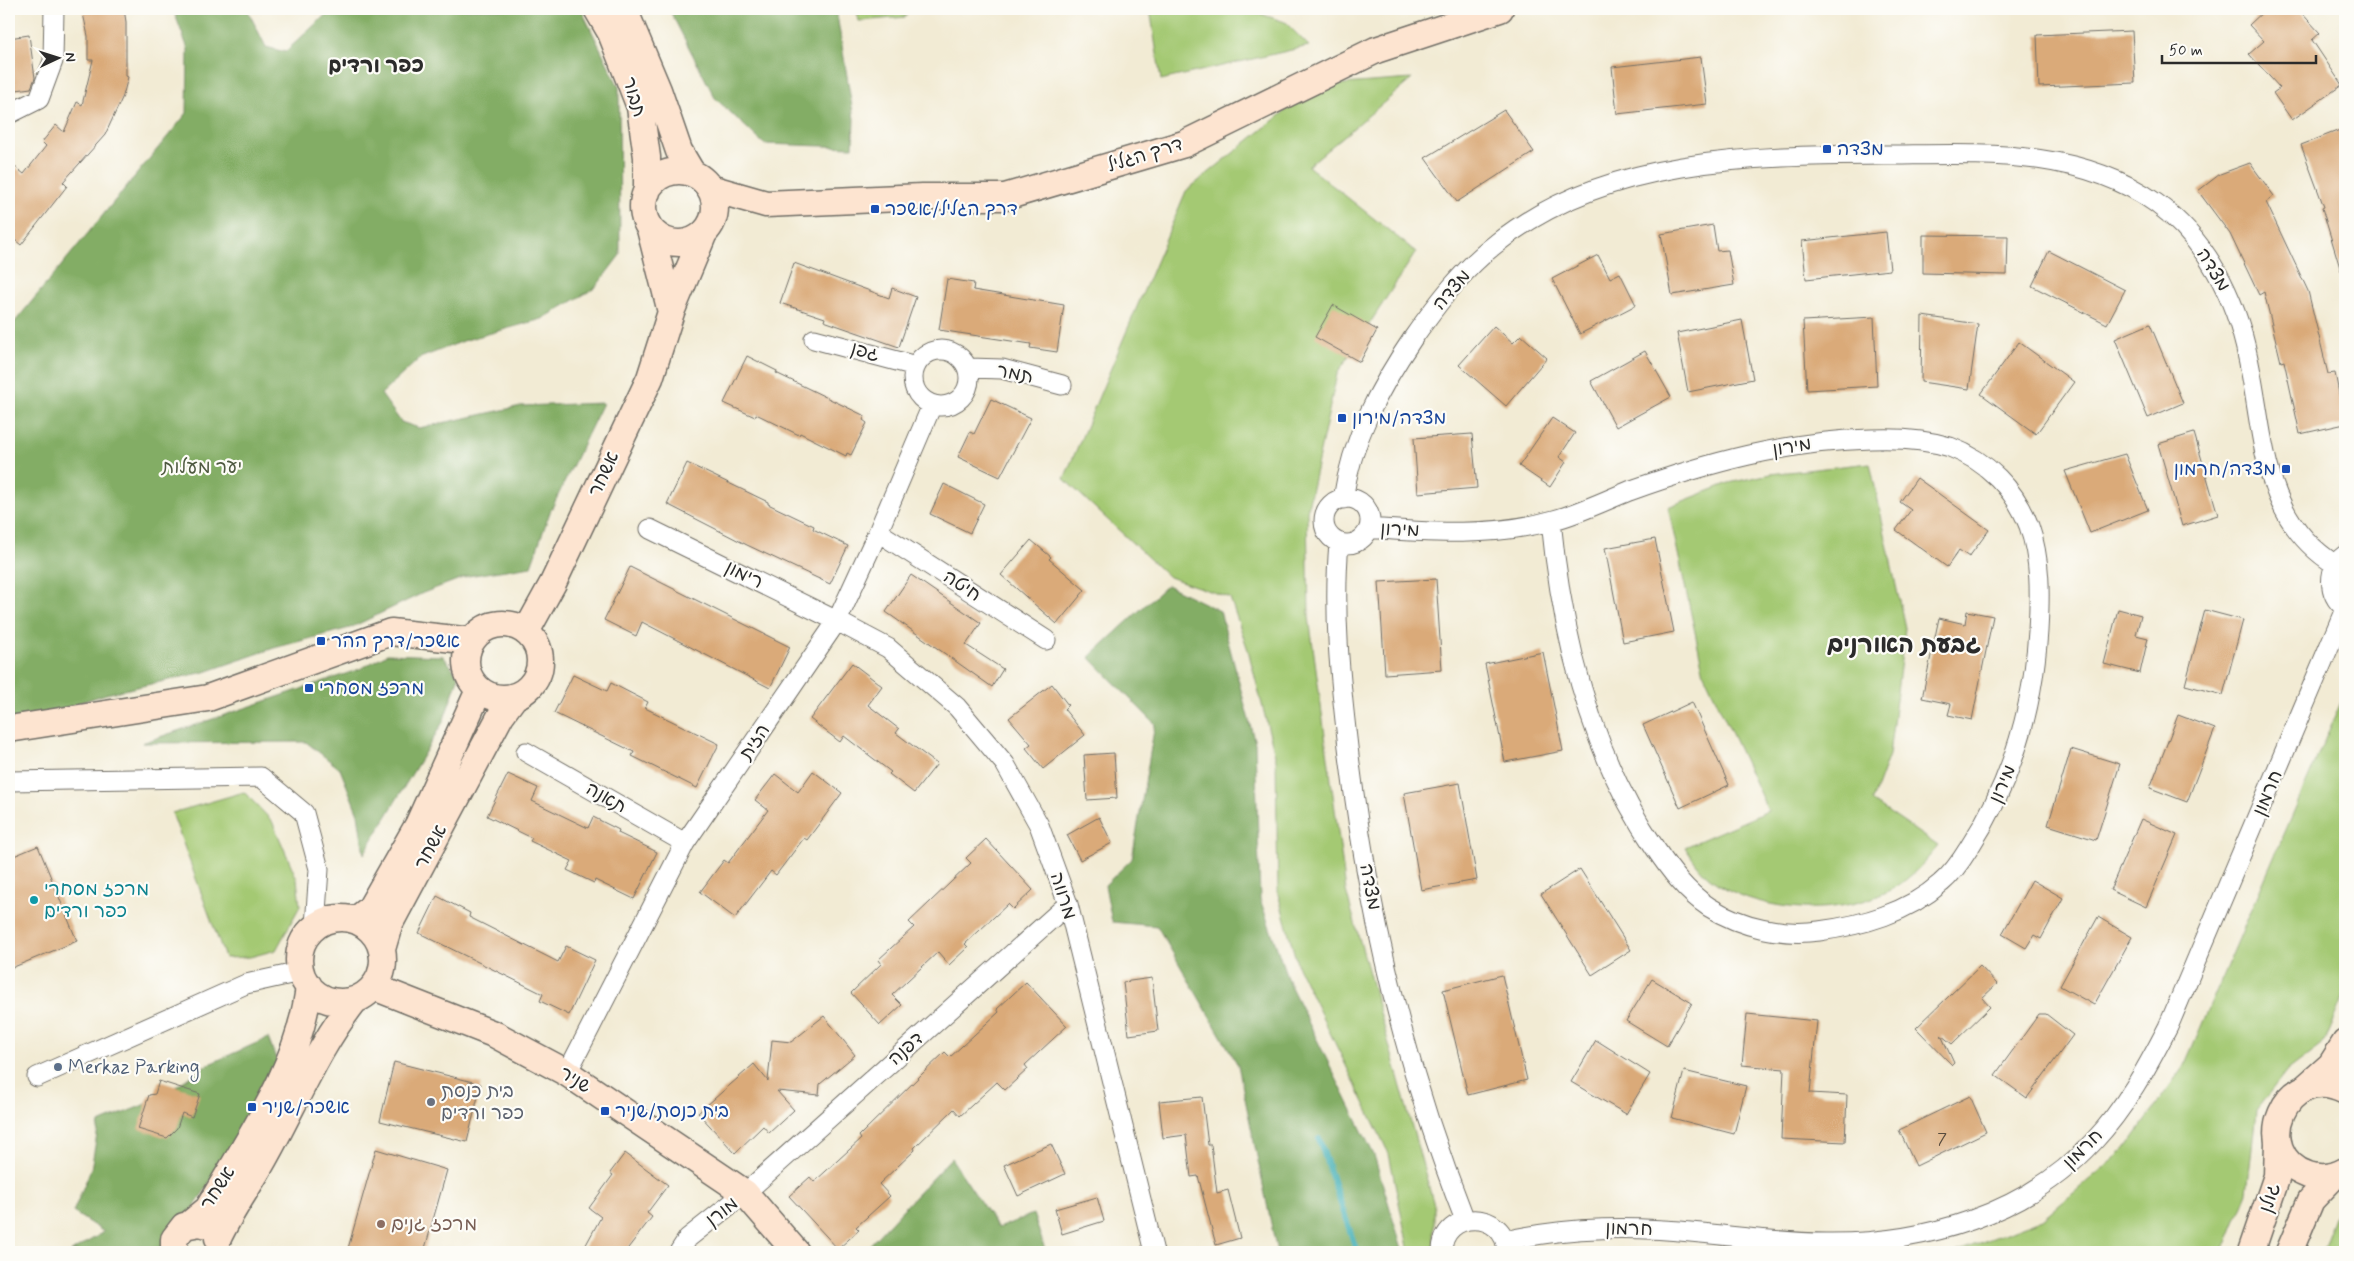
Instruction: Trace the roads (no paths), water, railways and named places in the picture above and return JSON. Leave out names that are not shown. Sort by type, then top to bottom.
[{"type":"street","points":[[9,114],[39,99],[53,61],[54,9]]},
{"type":"street","name":"תבור","points":[[597,9],[611,33],[640,107],[647,157],[646,192]]},
{"type":"street","name":"תבור","points":[[624,9],[658,90],[679,150],[701,181]]},
{"type":"street","name":"דרך הגליל","points":[[708,228],[766,204],[922,197],[1005,197],[1184,144],[1376,50],[1500,9]]},
{"type":"street","name":"מצדה","points":[[1343,499],[1353,454],[1364,422],[1380,391],[1410,343],[1457,280],[1497,242],[1541,213],[1588,192],[1621,181],[1698,165],[1800,156],[2014,156],[2056,161],[2093,172],[2126,186],[2156,204],[2182,226],[2204,252],[2223,283],[2237,317],[2248,356],[2268,465],[2277,497],[2289,520],[2307,543],[2341,560]]},
{"type":"street","points":[[650,229],[657,236],[675,243],[694,240],[708,228],[715,211],[714,199],[701,181],[681,171],[670,172],[652,182],[646,192],[643,211],[650,229],[671,312]]},
{"type":"street","name":"דרך הגליל","points":[[701,181],[766,204]]},
{"type":"street","name":"אשחר","points":[[526,632],[552,583],[650,378],[671,312],[708,228]]},
{"type":"street","name":"גפן","points":[[814,339],[916,366]]},
{"type":"street","points":[[946,350],[960,356],[969,368],[969,384],[962,399],[953,404],[942,407],[932,405],[919,396],[915,389],[913,374],[916,366],[925,355],[932,351],[946,350]]},
{"type":"street","name":"תמר","points":[[969,368],[1002,369],[1062,385]]},
{"type":"street","name":"הזית","points":[[567,1073],[685,843],[837,620],[878,532],[932,405]]},
{"type":"street","name":"מירון","points":[[1368,528],[1456,532],[1501,529],[1551,521],[1713,462],[1785,446],[1848,440],[1919,440],[1947,446],[1970,456],[1990,469],[2006,485],[2019,503],[2035,544],[2040,588],[2034,673],[2024,727],[2006,780],[1978,834],[1945,880],[1924,897],[1898,912],[1850,927],[1803,933],[1769,930],[1737,921],[1707,906],[1680,882],[1631,810],[1606,756],[1593,721],[1566,626],[1556,576],[1551,521]]},
{"type":"street","points":[[1350,498],[1362,504],[1369,515],[1368,528],[1365,535],[1353,543],[1339,543],[1328,535],[1324,523],[1325,516],[1331,505],[1350,498]]},
{"type":"street","name":"רימון","points":[[650,529],[837,620]]},
{"type":"street","name":"חיטה","points":[[878,532],[1046,640]]},
{"type":"street","name":"מצדה","points":[[1339,543],[1338,643],[1344,708],[1351,772],[1372,900],[1400,1024],[1417,1084],[1465,1220]]},
{"type":"street","points":[[2341,560],[2331,583],[2336,598],[2345,608]]},
{"type":"street","name":"חרמון","points":[[1506,1247],[1564,1230],[1611,1228],[1667,1230],[1826,1243],[1899,1239],[1962,1225],[2014,1203],[2057,1175],[2094,1142],[2123,1105],[2147,1067],[2168,1028],[2345,608]]},
{"type":"street","name":"מרווה","points":[[837,620],[888,648],[957,707],[1005,764],[1039,825],[1068,904],[1154,1252]]},
{"type":"street","points":[[503,624],[515,626],[526,632],[534,640],[539,650],[540,662],[533,683],[525,691],[515,696],[496,698],[479,690],[468,672],[466,661],[472,641],[480,632],[491,626],[503,624]]},
{"type":"street","points":[[9,729],[208,698],[391,632],[472,641]]},
{"type":"street","name":"אשחר","points":[[356,920],[370,909],[418,825],[479,690]]},
{"type":"street","name":"אשחר","points":[[382,949],[389,925],[501,715],[515,696]]},
{"type":"street","name":"תאנה","points":[[526,752],[685,843]]},
{"type":"street","points":[[9,782],[261,777],[304,813],[319,869],[315,926]]},
{"type":"street","name":"דפנה","points":[[745,1193],[1068,904]]},
{"type":"street","points":[[342,917],[356,920],[368,927],[377,937],[382,949],[384,962],[381,975],[364,993],[339,1003],[320,998],[304,979],[298,955],[304,939],[315,926],[327,919],[342,917]]},
{"type":"street","points":[[37,1077],[246,984],[304,979]]},
{"type":"street","name":"אשחר","points":[[174,1252],[174,1239],[178,1232],[208,1209],[283,1078],[306,1009],[304,979]]},
{"type":"street","name":"אשחר","points":[[218,1245],[228,1216],[264,1160],[337,1023],[364,993]]},
{"type":"street","name":"שניר","points":[[364,993],[496,1035],[567,1073],[745,1193],[796,1252]]},
{"type":"street","points":[[2305,1088],[2331,1065],[2345,1043]]},
{"type":"street","points":[[2305,1088],[2327,1085],[2345,1091]]},
{"type":"street","name":"גולן","points":[[2251,1252],[2277,1176],[2277,1127],[2281,1113],[2288,1101],[2305,1088]]},
{"type":"street","points":[[2278,1142],[2284,1155],[2298,1170],[2319,1177],[2341,1174]]},
{"type":"street","name":"גולן","points":[[2289,1252],[2311,1200],[2341,1174]]},
{"type":"street","name":"מורן","points":[[679,1252],[688,1238],[745,1193]]},
{"type":"street","points":[[1442,1252],[1448,1231],[1465,1220],[1481,1219],[1489,1222],[1502,1234],[1506,1247]]},
{"type":"street","points":[[191,1223],[207,1226],[218,1245]]},
{"type":"waterway","points":[[1319,1139],[1357,1252]]},
{"type":"place","name":"מצדה","points":[[1827,149]]},
{"type":"place","name":"דרך הגליל/אשכר","points":[[875,209]]},
{"type":"place","name":"מצדה/מירון","points":[[1342,418]]},
{"type":"place","name":"מצדה/חרמון","points":[[2286,469]]},
{"type":"place","name":"אשכר/דרך ההר","points":[[321,641]]},
{"type":"place","name":"מרכז מסחרי","points":[[309,688]]},
{"type":"place","name":"מרכז מסחרי כפר ורדים","points":[[34,900]]},
{"type":"place","name":"Merkaz Parking","points":[[58,1067]]},
{"type":"place","name":"בית כנסת כפר ורדים","points":[[431,1102]]},
{"type":"place","name":"אשכר/שניר","points":[[252,1107]]},
{"type":"place","name":"בית כנסת/שניר","points":[[605,1111]]},
{"type":"place","name":"מרכז גנים","points":[[381,1224]]},
{"type":"district","name":"כפר ורדים","points":[[376,66]]},
{"type":"district","name":"גבעת האורנים","points":[[1904,645]]},
{"type":"park label","name":"יער מעלות","points":[[202,467]]}]
